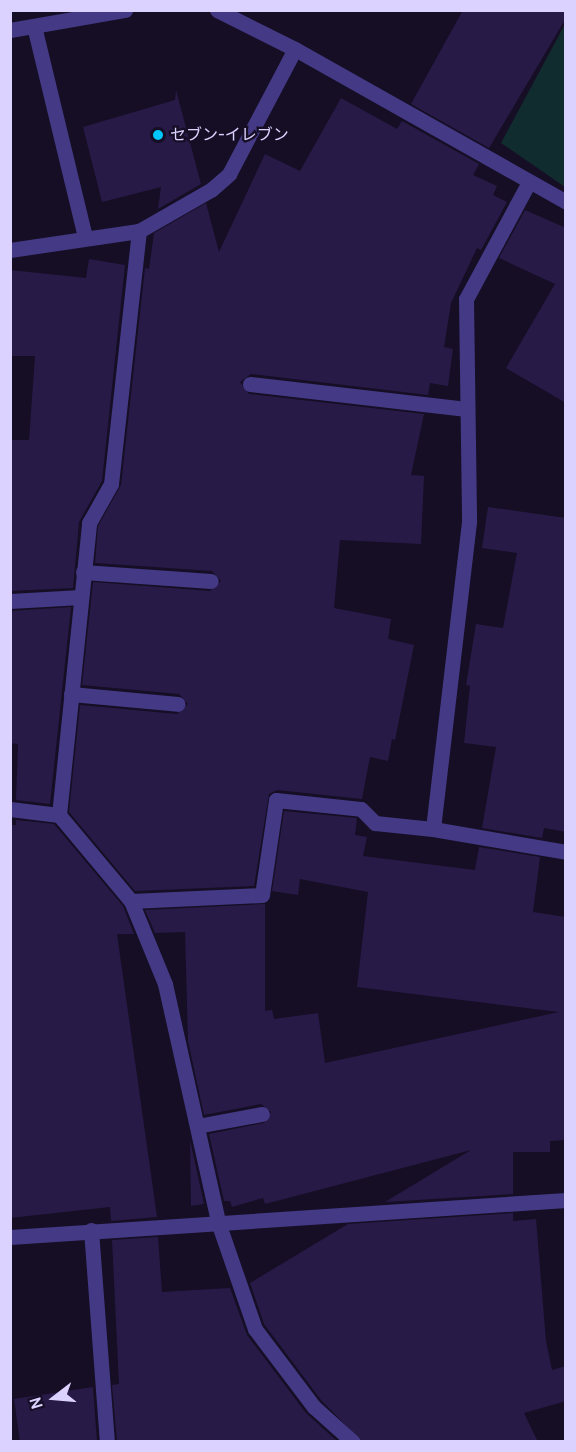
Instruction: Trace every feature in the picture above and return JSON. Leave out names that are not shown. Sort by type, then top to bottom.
[{"type":"street","points":[[10,30],[125,10]]},
{"type":"street","points":[[218,10],[296,49],[566,202]]},
{"type":"street","points":[[34,26],[85,237]]},
{"type":"street","points":[[10,250],[85,237],[139,231],[212,189],[229,174],[296,49]]},
{"type":"street","points":[[433,829],[469,522],[466,299],[529,182]]},
{"type":"street","points":[[59,814],[89,524],[111,484],[139,231]]},
{"type":"street","points":[[250,384],[467,409]]},
{"type":"street","points":[[84,572],[211,581]]},
{"type":"street","points":[[10,601],[81,597]]},
{"type":"street","points":[[70,694],[178,704]]},
{"type":"street","points":[[131,901],[262,895],[276,800],[361,809],[375,823],[433,829],[566,852]]},
{"type":"street","points":[[10,809],[59,814],[131,901],[165,984],[219,1225],[255,1329],[314,1407],[353,1442]]},
{"type":"street","points":[[197,1126],[262,1114]]},
{"type":"street","points":[[10,1237],[91,1230],[219,1225],[566,1200]]},
{"type":"street","points":[[91,1230],[107,1442]]},
{"type":"green space","points":[[565,24],[565,187],[501,143]]},
{"type":"building","points":[[463,10],[566,10],[566,18],[489,148],[411,104]]},
{"type":"building","points":[[176,90],[201,184],[158,209],[161,187],[102,202],[83,127],[175,100]]},
{"type":"building","points":[[341,98],[397,129],[402,121],[479,164],[473,175],[497,186],[493,195],[507,202],[481,250],[477,248],[451,303],[444,347],[453,349],[448,386],[430,383],[428,395],[251,374],[240,382],[249,394],[424,414],[411,475],[424,476],[421,544],[340,540],[334,608],[391,619],[388,639],[414,645],[395,740],[392,739],[388,761],[370,757],[362,799],[277,790],[269,794],[254,886],[135,891],[69,812],[80,705],[177,714],[188,704],[179,694],[82,685],[93,582],[210,591],[221,581],[212,571],[95,563],[98,526],[121,485],[145,268],[149,269],[154,233],[206,203],[219,252],[265,154],[300,171]]},
{"type":"building","points":[[525,210],[566,228],[566,403],[506,368],[555,284],[499,258]]},
{"type":"building","points":[[89,259],[125,265],[102,481],[79,522],[73,588],[10,591],[10,440],[29,440],[35,356],[10,356],[10,270],[86,278]]},
{"type":"building","points":[[488,507],[566,518],[566,832],[544,828],[542,838],[482,828],[496,747],[464,743],[470,686],[466,685],[476,624],[503,628],[517,553],[482,548]]},
{"type":"building","points":[[71,607],[50,804],[16,800],[18,744],[10,743],[10,611]]},
{"type":"building","points":[[284,811],[357,818],[355,835],[367,837],[363,856],[475,870],[479,847],[540,857],[533,912],[566,917],[566,1140],[550,1141],[550,1152],[513,1152],[513,1194],[385,1202],[471,1150],[265,1204],[263,1198],[232,1207],[230,1201],[224,1201],[209,1134],[264,1123],[271,1112],[261,1104],[204,1115],[188,1041],[185,932],[155,933],[145,910],[265,904],[265,1011],[272,1010],[274,1019],[318,1013],[325,1063],[559,1012],[357,987],[368,892],[300,879],[298,895],[272,891]]},
{"type":"building","points":[[16,820],[54,824],[123,906],[134,934],[117,934],[157,1217],[111,1221],[110,1207],[10,1218],[10,825],[16,825]]},
{"type":"building","points":[[190,1140],[204,1204],[191,1206]]},
{"type":"building","points":[[513,1213],[513,1221],[536,1219],[546,1341],[552,1370],[566,1366],[566,1401],[524,1413],[538,1442],[362,1442],[321,1400],[264,1324],[250,1283],[348,1224]]},
{"type":"building","points":[[158,1237],[162,1292],[230,1288],[247,1335],[306,1413],[338,1442],[117,1442],[112,1385],[119,1384],[112,1240]]},
{"type":"building","points":[[93,1387],[97,1442],[20,1442],[14,1399]]},
{"type":"place","name":"セブン-イレブン","points":[[158,135]]}]
